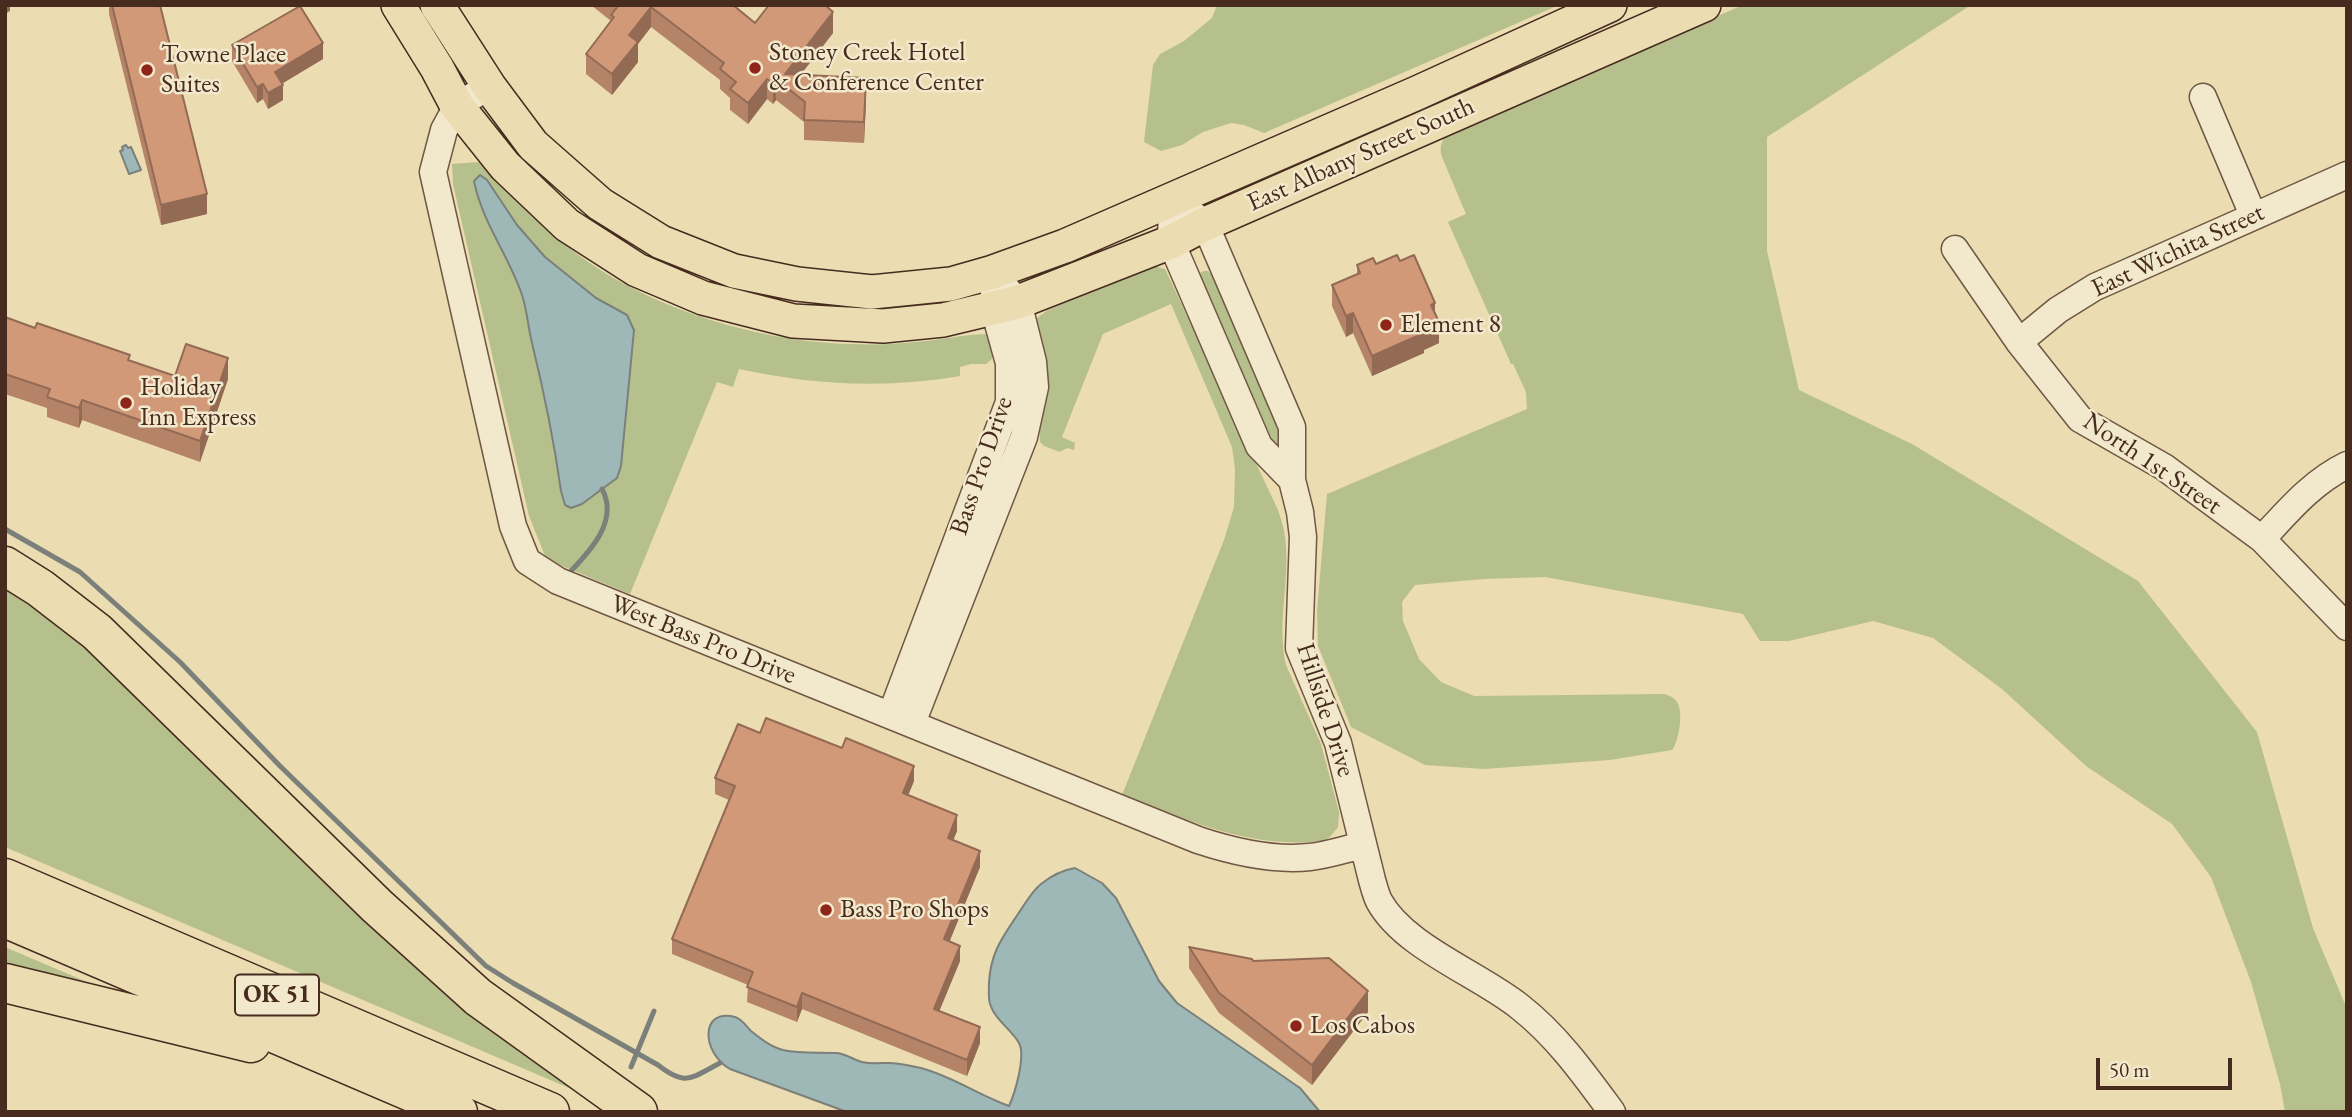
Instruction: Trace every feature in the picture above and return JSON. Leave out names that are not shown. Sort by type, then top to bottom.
[{"type":"highway","points":[[5,566],[40,588],[97,632],[377,906],[478,997],[638,1112]]},
{"type":"highway","name":"OK 51","points":[[5,878],[550,1112]]},
{"type":"highway","name":"OK 51","points":[[5,918],[458,1112]]},
{"type":"highway","points":[[5,983],[112,1011],[354,1067]]},
{"type":"main road","name":"East Albany Street South","points":[[398,5],[457,106],[505,166],[567,225],[637,270],[703,298],[793,321],[883,326],[943,320],[1006,306],[1171,242],[1205,224],[1704,5]]},
{"type":"main road","name":"East Albany Street South","points":[[437,5],[489,86],[533,145],[600,204],[661,242],[734,271],[797,284],[872,292],[951,284],[1065,246],[1417,93],[1610,5]]},
{"type":"street","points":[[457,106],[489,86]]},
{"type":"street","points":[[2203,97],[2253,215]]},
{"type":"street","name":"West Bass Pro Drive","points":[[457,106],[444,130],[433,172],[513,526],[527,561],[558,581],[1198,840],[1237,853],[1275,857],[1310,857],[1363,845]]},
{"type":"street","name":"East Wichita Street","points":[[2018,342],[2058,310],[2095,287],[2347,175]]},
{"type":"street","points":[[1172,198],[1205,224]]},
{"type":"street","points":[[1172,198],[1171,242],[1259,446],[1292,480]]},
{"type":"street","name":"Hillside Drive","points":[[1205,224],[1292,427],[1292,480],[1303,537],[1299,648],[1338,743],[1379,901],[1393,919],[1429,949],[1507,998],[1542,1026],[1573,1059],[1612,1112]]},
{"type":"street","name":"North 1st Street","points":[[1955,249],[2018,342],[2080,419],[2164,467],[2262,539],[2347,627]]},
{"type":"street","name":"Bass Pro Drive","points":[[901,719],[1009,402],[1006,306],[993,272]]},
{"type":"street","points":[[2262,539],[2298,500],[2327,474],[2347,465]]},
{"type":"green space","points":[[1217,5],[1559,5],[1264,133],[1231,123],[1203,132],[1182,145],[1161,151],[1144,142],[1153,65],[1160,54],[1184,41],[1212,18]]},
{"type":"green space","points":[[1743,5],[1971,5],[1767,137],[1767,251],[1799,390],[1912,444],[2138,581],[2257,732],[2313,928],[2347,1009],[2347,1112],[2285,1112],[2280,1084],[2251,982],[2211,877],[2172,824],[2086,766],[2002,689],[1933,638],[1873,621],[1789,641],[1760,641],[1743,614],[1545,577],[1415,585],[1402,602],[1403,621],[1419,659],[1441,682],[1474,696],[1664,694],[1674,699],[1679,708],[1680,727],[1677,741],[1672,750],[1610,760],[1484,769],[1425,765],[1351,727],[1318,646],[1317,611],[1327,494],[1527,409],[1526,392],[1448,222],[1466,214],[1442,157],[1443,140],[1447,134]]},
{"type":"green space","points":[[479,162],[539,221],[589,263],[659,301],[736,327],[814,342],[907,343],[989,334],[996,347],[992,359],[986,364],[960,367],[960,376],[905,383],[821,382],[739,369],[733,387],[717,382],[630,594],[555,563],[545,556],[529,516],[453,184],[452,164]]},
{"type":"green space","points":[[1153,266],[1165,269],[1281,520],[1286,553],[1282,633],[1286,665],[1321,744],[1339,812],[1338,827],[1323,841],[1270,841],[1245,837],[1196,823],[1122,795],[1224,540],[1234,507],[1235,469],[1232,447],[1171,304],[1103,334],[1062,437],[1075,443],[1074,450],[1067,448],[1060,452],[1044,446],[1040,442],[1035,322],[1048,310]]},
{"type":"green space","points":[[1204,271],[1211,274],[1279,433],[1279,448],[1272,439],[1200,278],[1200,273]]},
{"type":"green space","points":[[5,586],[31,602],[105,662],[581,1086],[576,1091],[5,847]]},
{"type":"green space","points":[[5,947],[115,994],[5,972]]},
{"type":"water","points":[[126,145],[131,147],[141,170],[129,174],[120,151]]},
{"type":"water","points":[[480,175],[487,180],[517,225],[545,257],[596,298],[627,315],[634,330],[621,466],[617,478],[582,504],[571,508],[565,505],[561,491],[524,301],[483,211],[474,181]]},
{"type":"water","points":[[1075,868],[1102,883],[1116,898],[1159,981],[1177,1003],[1300,1088],[1320,1112],[847,1112],[730,1069],[720,1062],[714,1052],[708,1033],[710,1025],[715,1019],[724,1016],[735,1017],[762,1040],[779,1049],[837,1053],[865,1063],[921,1068],[1009,1106],[1019,1074],[1021,1049],[1016,1038],[990,1004],[992,962],[1002,938],[1035,890],[1053,876]]},
{"type":"building","name":"Towne Place Suites","points":[[112,5],[160,5],[207,194],[161,205]]},
{"type":"building","name":"Stoney Creek Hotel & Conference Center","points":[[617,5],[733,5],[755,23],[769,5],[825,5],[833,12],[785,74],[866,78],[864,122],[804,120],[805,102],[776,79],[773,83],[767,79],[748,103],[730,89],[736,82],[720,69],[724,63],[651,7],[629,35],[638,42],[612,74],[586,54],[614,17],[611,15]]},
{"type":"building","points":[[300,6],[323,43],[275,72],[283,85],[268,93],[263,84],[257,87],[232,45]]},
{"type":"building","name":"Element 8","points":[[1397,255],[1400,261],[1414,255],[1435,303],[1431,305],[1439,322],[1422,330],[1424,333],[1372,356],[1353,313],[1346,316],[1332,285],[1360,273],[1357,265],[1373,258],[1376,264]]},
{"type":"building","name":"Holiday Inn Express","points":[[5,317],[35,328],[37,323],[130,355],[128,360],[175,376],[186,344],[228,358],[200,441],[82,400],[79,408],[47,397],[50,389],[5,374]]},
{"type":"building","name":"Bass Pro Shops","points":[[766,718],[842,748],[846,738],[914,766],[903,793],[957,815],[948,838],[980,851],[944,939],[960,946],[934,1009],[980,1027],[967,1060],[802,993],[797,1007],[747,987],[753,972],[672,939],[735,786],[715,778],[738,724],[760,733]]},
{"type":"building","name":"Los Cabos","points":[[1189,947],[1253,961],[1329,958],[1368,991],[1312,1065],[1219,993]]},
{"type":"waterway","points":[[571,571],[587,554],[605,523],[607,512],[602,489]]},
{"type":"waterway","points":[[5,529],[80,572],[180,662],[280,766],[486,966],[675,1076],[689,1078],[720,1063]]},
{"type":"waterway","points":[[631,1067],[654,1011]]},
{"type":"place","name":"Stoney Creek Hotel & Conference Center","points":[[755,68]]},
{"type":"place","name":"Towne Place Suites","points":[[147,70]]},
{"type":"place","name":"Element 8","points":[[1386,325]]},
{"type":"place","name":"Holiday Inn Express","points":[[126,403]]},
{"type":"place","name":"Bass Pro Shops","points":[[826,910]]},
{"type":"place","name":"Los Cabos","points":[[1296,1026]]}]
